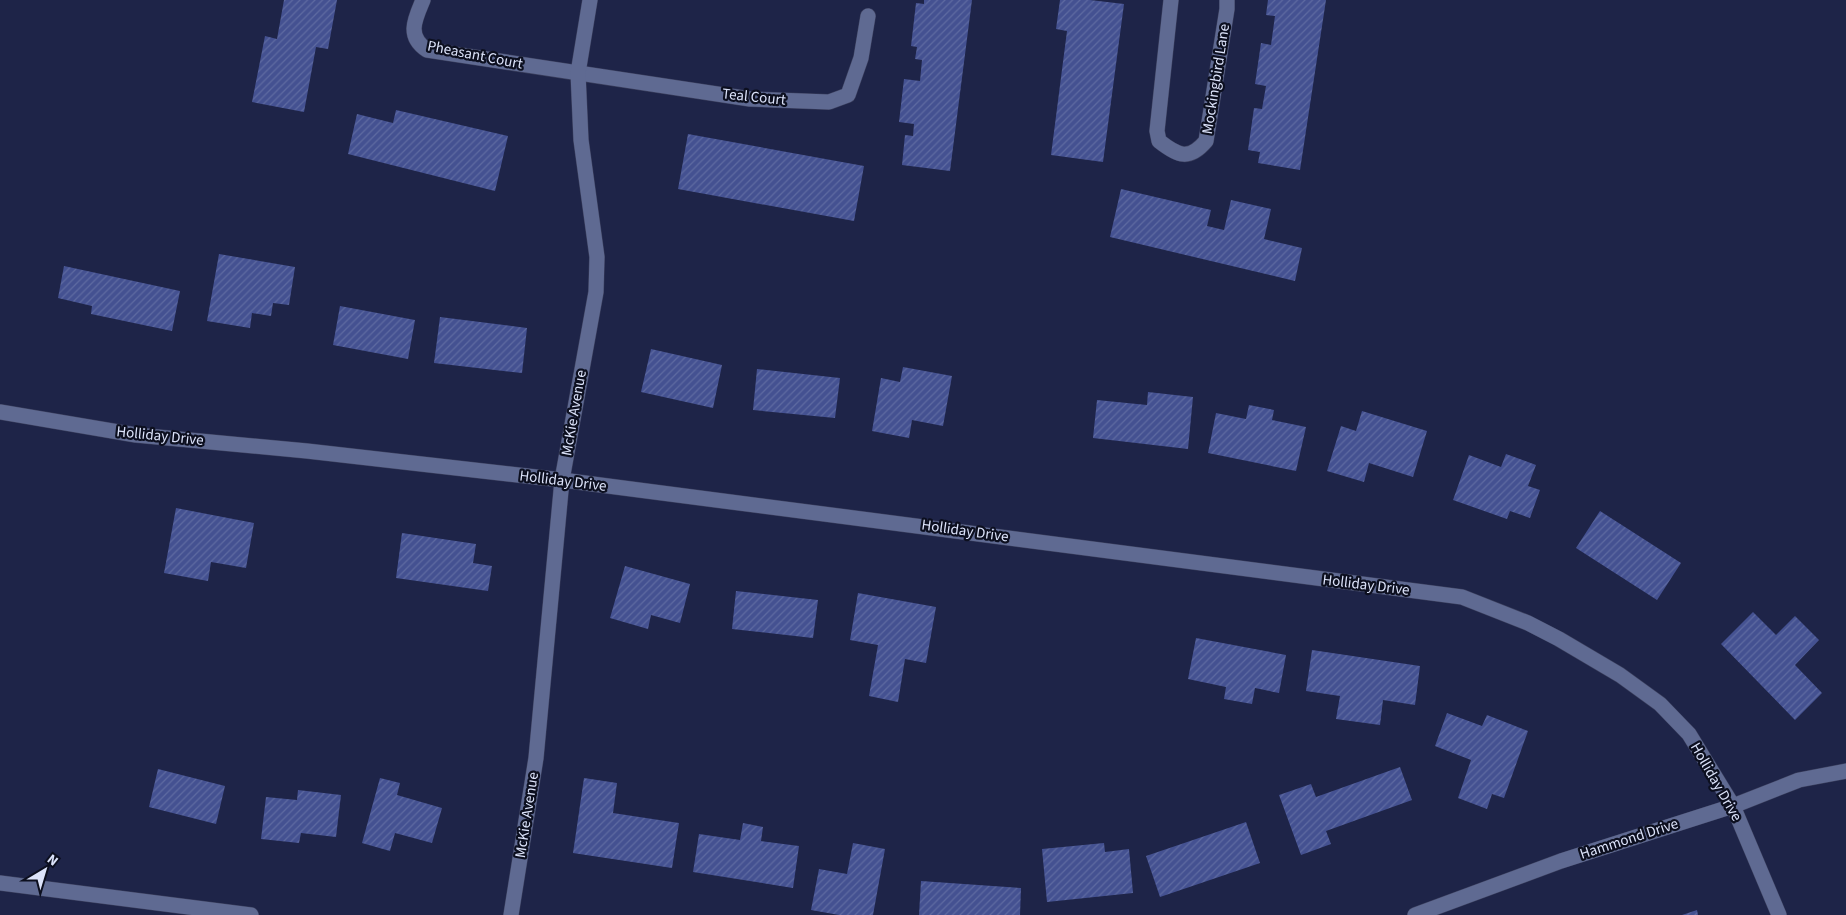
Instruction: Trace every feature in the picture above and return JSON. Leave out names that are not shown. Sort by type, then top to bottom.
[{"type":"street","name":"Pheasant Court","points":[[423,0],[413,26],[414,36],[419,45],[427,50],[578,74]]},
{"type":"street","name":"McKie Avenue","points":[[511,915],[536,758],[562,480],[596,292],[597,258],[581,140],[578,74],[590,0]]},
{"type":"street","name":"Mockingbird Lane","points":[[1172,0],[1157,131],[1159,141],[1168,148],[1176,153],[1188,154],[1198,151],[1206,141],[1228,9],[1226,0]]},
{"type":"street","name":"Teal Court","points":[[578,74],[750,99],[829,102],[848,95],[862,58],[868,16]]},
{"type":"street","name":"Holliday Drive","points":[[0,412],[136,435],[307,451],[562,480],[1462,597],[1528,623],[1559,639],[1620,675],[1660,704],[1689,734],[1733,806],[1779,915]]},
{"type":"street","name":"Hammond Drive","points":[[1415,915],[1561,861],[1733,806],[1800,780],[1846,771]]},
{"type":"street","points":[[0,883],[251,915]]},
{"type":"building","points":[[284,0],[337,0],[328,49],[316,47],[304,112],[252,102],[265,36],[277,39]]},
{"type":"building","points":[[924,0],[972,0],[950,171],[902,165],[905,135],[913,136],[914,124],[899,122],[904,79],[920,81],[922,60],[915,59],[917,47],[911,46],[916,3],[924,4]]},
{"type":"building","points":[[1060,0],[1090,0],[1124,4],[1103,162],[1051,155],[1067,31],[1056,29]]},
{"type":"building","points":[[1268,0],[1326,0],[1300,170],[1258,163],[1260,152],[1248,150],[1254,108],[1262,109],[1266,86],[1255,84],[1261,43],[1271,45],[1275,16],[1266,15]]},
{"type":"building","points":[[396,110],[508,136],[495,191],[348,154],[357,114],[393,123]]},
{"type":"building","points":[[688,134],[864,166],[854,221],[678,189]]},
{"type":"building","points":[[1121,189],[1211,210],[1207,226],[1224,230],[1231,200],[1271,209],[1264,239],[1302,248],[1295,281],[1110,237]]},
{"type":"building","points":[[219,254],[295,267],[289,305],[273,303],[271,316],[252,313],[250,328],[207,321]]},
{"type":"building","points":[[64,266],[180,291],[172,331],[91,314],[92,306],[58,298]]},
{"type":"building","points":[[340,306],[415,320],[408,359],[333,345]]},
{"type":"building","points":[[440,317],[527,328],[522,373],[434,363]]},
{"type":"building","points":[[651,349],[722,365],[713,408],[641,392]]},
{"type":"building","points":[[903,367],[952,376],[943,426],[912,420],[909,438],[872,431],[881,378],[900,382]]},
{"type":"building","points":[[757,369],[840,378],[835,418],[753,410]]},
{"type":"building","points":[[1148,392],[1193,397],[1188,449],[1093,438],[1097,400],[1147,405]]},
{"type":"building","points":[[1249,405],[1274,410],[1272,420],[1306,427],[1296,471],[1208,453],[1216,413],[1246,419]]},
{"type":"building","points":[[1362,411],[1427,431],[1413,477],[1369,463],[1364,482],[1327,471],[1341,426],[1356,431]]},
{"type":"building","points":[[1506,454],[1536,465],[1528,486],[1540,490],[1530,518],[1510,511],[1507,519],[1453,500],[1469,455],[1501,467]]},
{"type":"building","points":[[176,508],[254,523],[246,568],[211,562],[208,581],[164,573]]},
{"type":"building","points":[[1600,511],[1681,563],[1657,600],[1576,548]]},
{"type":"building","points":[[402,533],[476,544],[473,563],[492,566],[488,591],[396,578]]},
{"type":"building","points":[[625,566],[690,584],[680,623],[651,615],[648,629],[610,618]]},
{"type":"building","points":[[736,591],[818,600],[813,638],[732,629]]},
{"type":"building","points":[[858,593],[936,607],[926,663],[905,659],[898,702],[869,696],[878,645],[850,640]]},
{"type":"building","points":[[1753,612],[1776,635],[1795,616],[1819,640],[1795,665],[1822,693],[1795,720],[1721,644]]},
{"type":"building","points":[[1196,638],[1286,655],[1279,693],[1255,688],[1252,704],[1224,699],[1226,687],[1188,679]]},
{"type":"building","points":[[1312,650],[1420,666],[1415,705],[1383,700],[1380,725],[1336,719],[1340,696],[1306,691]]},
{"type":"building","points":[[1447,713],[1482,726],[1487,715],[1528,731],[1504,798],[1492,794],[1487,809],[1458,798],[1471,760],[1435,746]]},
{"type":"building","points":[[1400,767],[1412,800],[1326,831],[1331,844],[1301,855],[1279,795],[1311,784],[1316,797]]},
{"type":"building","points":[[158,769],[225,786],[216,824],[149,807]]},
{"type":"building","points":[[380,778],[400,783],[397,795],[442,808],[432,843],[395,833],[390,851],[362,843]]},
{"type":"building","points":[[584,778],[617,783],[613,813],[679,823],[672,868],[573,853]]},
{"type":"building","points":[[298,790],[341,795],[336,837],[301,833],[299,843],[261,839],[266,797],[297,800]]},
{"type":"building","points":[[1246,822],[1260,863],[1160,897],[1146,856]]},
{"type":"building","points":[[743,823],[763,827],[761,841],[799,846],[793,888],[693,872],[699,834],[740,840]]},
{"type":"building","points":[[853,843],[885,849],[873,915],[839,915],[811,910],[819,869],[847,874]]},
{"type":"building","points":[[1104,843],[1105,852],[1129,849],[1133,893],[1047,902],[1042,849]]},
{"type":"building","points":[[921,881],[1021,888],[1020,915],[919,915]]},
{"type":"building","points":[[1697,910],[1698,915],[1682,915]]}]
